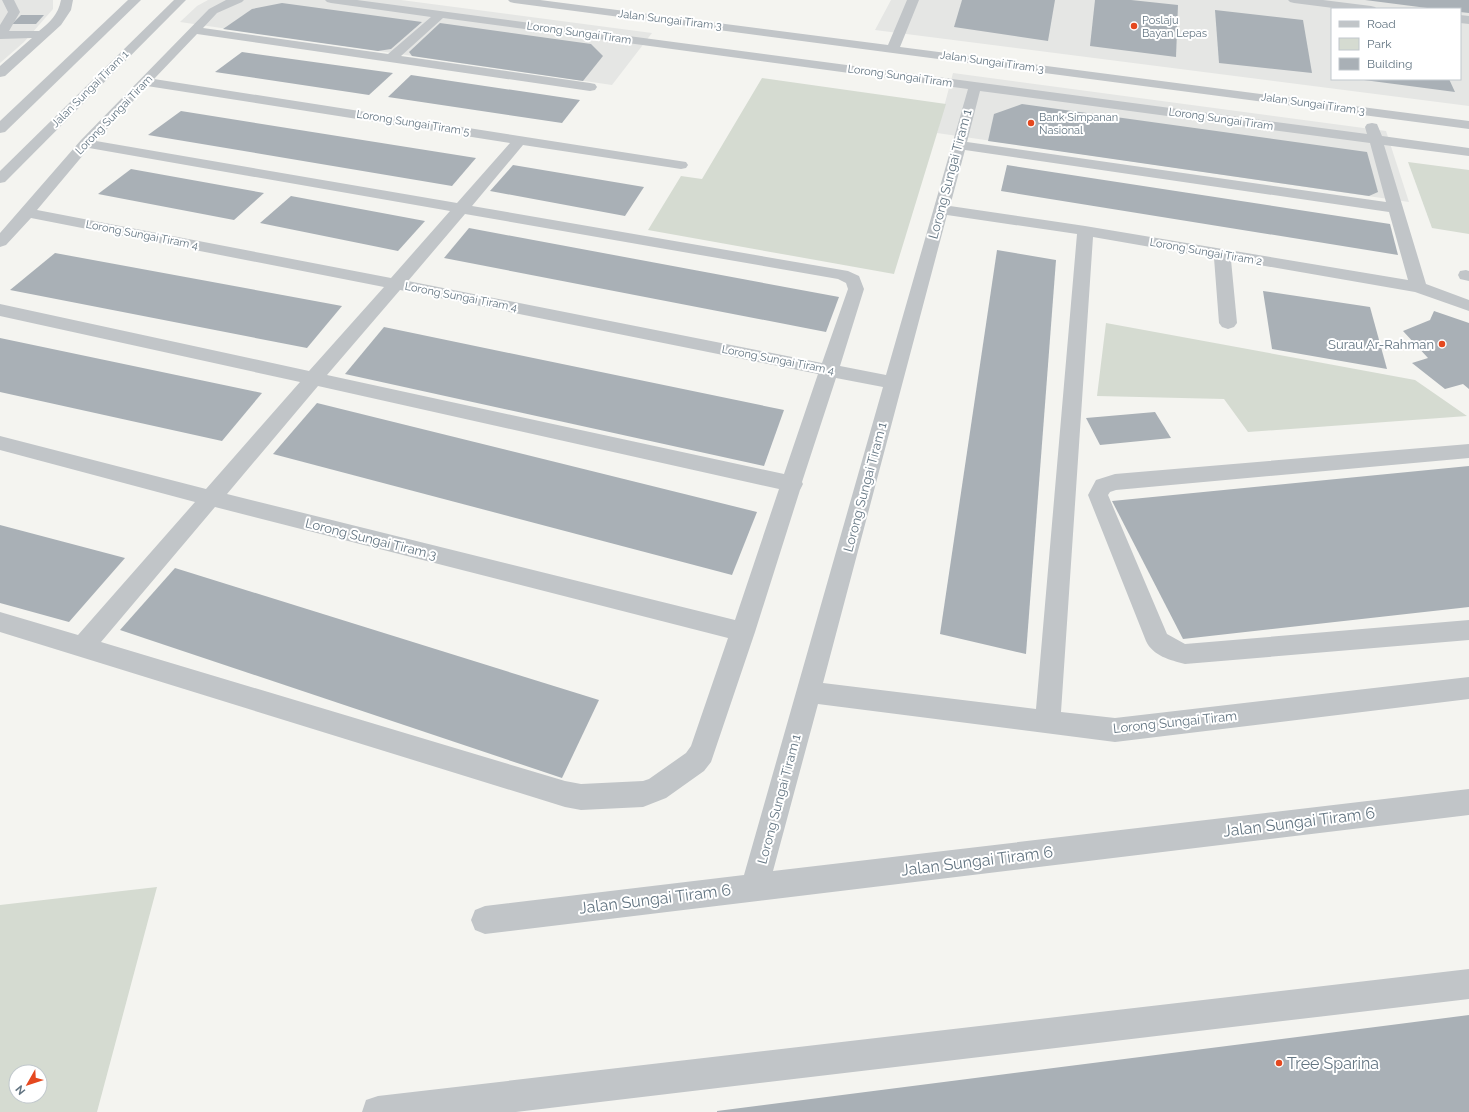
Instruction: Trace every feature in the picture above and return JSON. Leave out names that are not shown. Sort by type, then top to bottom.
[{"type":"street","points":[[0,35],[14,12],[8,0]]},
{"type":"street","points":[[0,73],[57,22],[65,10],[67,0]]},
{"type":"street","points":[[0,129],[135,0]]},
{"type":"street","name":"Jalan Sungai Tiram 1","points":[[0,179],[180,0]]},
{"type":"street","name":"Lorong Sungai Tiram","points":[[0,242],[27,213],[86,143],[146,82],[194,30],[213,11],[238,0]]},
{"type":"street","name":"Lorong Sungai Tiram","points":[[331,0],[1469,152]]},
{"type":"street","name":"Jalan Sungai Tiram 3","points":[[514,0],[1469,125]]},
{"type":"street","points":[[614,12],[623,0]]},
{"type":"street","points":[[893,49],[913,0]]},
{"type":"street","points":[[1294,0],[1362,8]]},
{"type":"street","points":[[514,25],[534,2]]},
{"type":"street","points":[[390,59],[440,15]]},
{"type":"street","points":[[194,30],[590,87]]},
{"type":"street","points":[[0,35],[43,35]]},
{"type":"street","name":"Lorong Sungai Tiram 5","points":[[146,82],[681,165]]},
{"type":"street","name":"Lorong Sungai Tiram 1","points":[[755,887],[975,86]]},
{"type":"street","points":[[1368,112],[1418,288]]},
{"type":"street","points":[[82,647],[520,140]]},
{"type":"street","points":[[0,622],[580,797],[643,794],[657,789],[695,762],[702,753],[793,484],[856,289],[852,280],[842,275],[86,143]]},
{"type":"street","points":[[959,144],[1395,208]]},
{"type":"street","name":"Lorong Sungai Tiram 2","points":[[941,208],[1418,288],[1469,306]]},
{"type":"street","name":"Lorong Sungai Tiram 4","points":[[27,213],[396,284],[893,383]]},
{"type":"street","points":[[1048,721],[1085,231]]},
{"type":"street","points":[[1222,254],[1228,323]]},
{"type":"street","points":[[0,310],[793,484]]},
{"type":"street","name":"Lorong Sungai Tiram 3","points":[[0,443],[210,498],[743,632]]},
{"type":"street","points":[[1469,451],[1115,482],[1103,486],[1098,495],[1158,641],[1172,650],[1185,654],[1469,630]]},
{"type":"street","name":"Lorong Sungai Tiram","points":[[809,692],[1116,730],[1469,688]]},
{"type":"street","name":"Jalan Sungai Tiram 6","points":[[485,920],[1469,802]]},
{"type":"street","points":[[378,1112],[1469,984]]},
{"type":"shaded area","points":[[0,0],[53,0],[53,9],[24,42],[0,63]]},
{"type":"shaded area","points":[[208,0],[401,0],[652,33],[612,85],[180,22],[197,6]]},
{"type":"shaded area","points":[[891,0],[1469,0],[1469,106],[875,30]]},
{"type":"shaded area","points":[[953,73],[1386,131],[1409,202],[937,133]]},
{"type":"green space","points":[[762,78],[946,104],[894,274],[648,230],[681,176],[702,179]]},
{"type":"green space","points":[[1408,162],[1469,170],[1469,234],[1432,228]]},
{"type":"green space","points":[[1106,323],[1415,380],[1467,416],[1248,432],[1224,399],[1097,396]]},
{"type":"green space","points":[[157,887],[97,1112],[0,1112],[0,905]]},
{"type":"building","points":[[962,0],[1055,0],[1048,41],[954,27]]},
{"type":"building","name":"Poslaju Bayan Lepas","points":[[1095,0],[1131,0],[1178,5],[1176,57],[1090,46]]},
{"type":"building","points":[[1365,0],[1469,0],[1469,13],[1461,12],[1461,8],[1427,8]]},
{"type":"building","points":[[282,3],[422,22],[391,49],[378,51],[223,29],[252,9]]},
{"type":"building","points":[[1215,10],[1303,20],[1312,73],[1219,63]]},
{"type":"building","points":[[21,15],[44,15],[36,24],[12,24]]},
{"type":"building","points":[[440,23],[591,44],[603,56],[583,81],[412,56],[409,52]]},
{"type":"building","points":[[242,52],[393,73],[369,95],[215,72]]},
{"type":"building","points":[[411,75],[580,100],[562,123],[388,97]]},
{"type":"building","points":[[1364,80],[1449,80],[1455,92]]},
{"type":"building","points":[[1022,104],[1367,152],[1378,192],[1369,196],[988,141],[994,114]]},
{"type":"building","points":[[181,111],[476,158],[452,186],[148,135]]},
{"type":"building","points":[[513,165],[644,187],[625,216],[490,191]]},
{"type":"building","points":[[1007,165],[1390,224],[1398,255],[1001,191]]},
{"type":"building","points":[[131,169],[264,193],[234,220],[98,194]]},
{"type":"building","points":[[291,196],[425,221],[398,251],[260,223]]},
{"type":"building","points":[[469,228],[839,297],[826,332],[444,258]]},
{"type":"building","points":[[997,250],[1056,260],[1026,654],[940,634]]},
{"type":"building","points":[[55,253],[342,306],[307,348],[10,290]]},
{"type":"building","points":[[1263,291],[1370,307],[1387,369],[1272,349]]},
{"type":"building","name":"Surau Ar-Rahman","points":[[1434,311],[1469,323],[1469,389],[1463,384],[1445,389],[1412,363],[1428,358],[1403,331],[1430,320]]},
{"type":"building","points":[[384,327],[784,410],[764,466],[345,374]]},
{"type":"building","points":[[0,338],[262,393],[222,441],[0,392]]},
{"type":"building","points":[[317,403],[757,512],[732,575],[273,454]]},
{"type":"building","points":[[1155,412],[1171,438],[1100,445],[1086,418]]},
{"type":"building","points":[[1469,466],[1469,607],[1183,639],[1112,501]]},
{"type":"building","points":[[0,525],[125,558],[69,622],[0,603]]},
{"type":"building","points":[[175,568],[599,700],[562,778],[120,630]]},
{"type":"building","name":"Tree Sparina","points":[[1469,1015],[1469,1112],[717,1112],[717,1111]]},
{"type":"place","name":"Poslaju Bayan Lepas","points":[[1134,26]]},
{"type":"place","name":"Bank Simpanan Nasional","points":[[1031,123]]},
{"type":"place","name":"Surau Ar-Rahman","points":[[1442,344]]},
{"type":"place","name":"Tree Sparina","points":[[1279,1063]]}]
